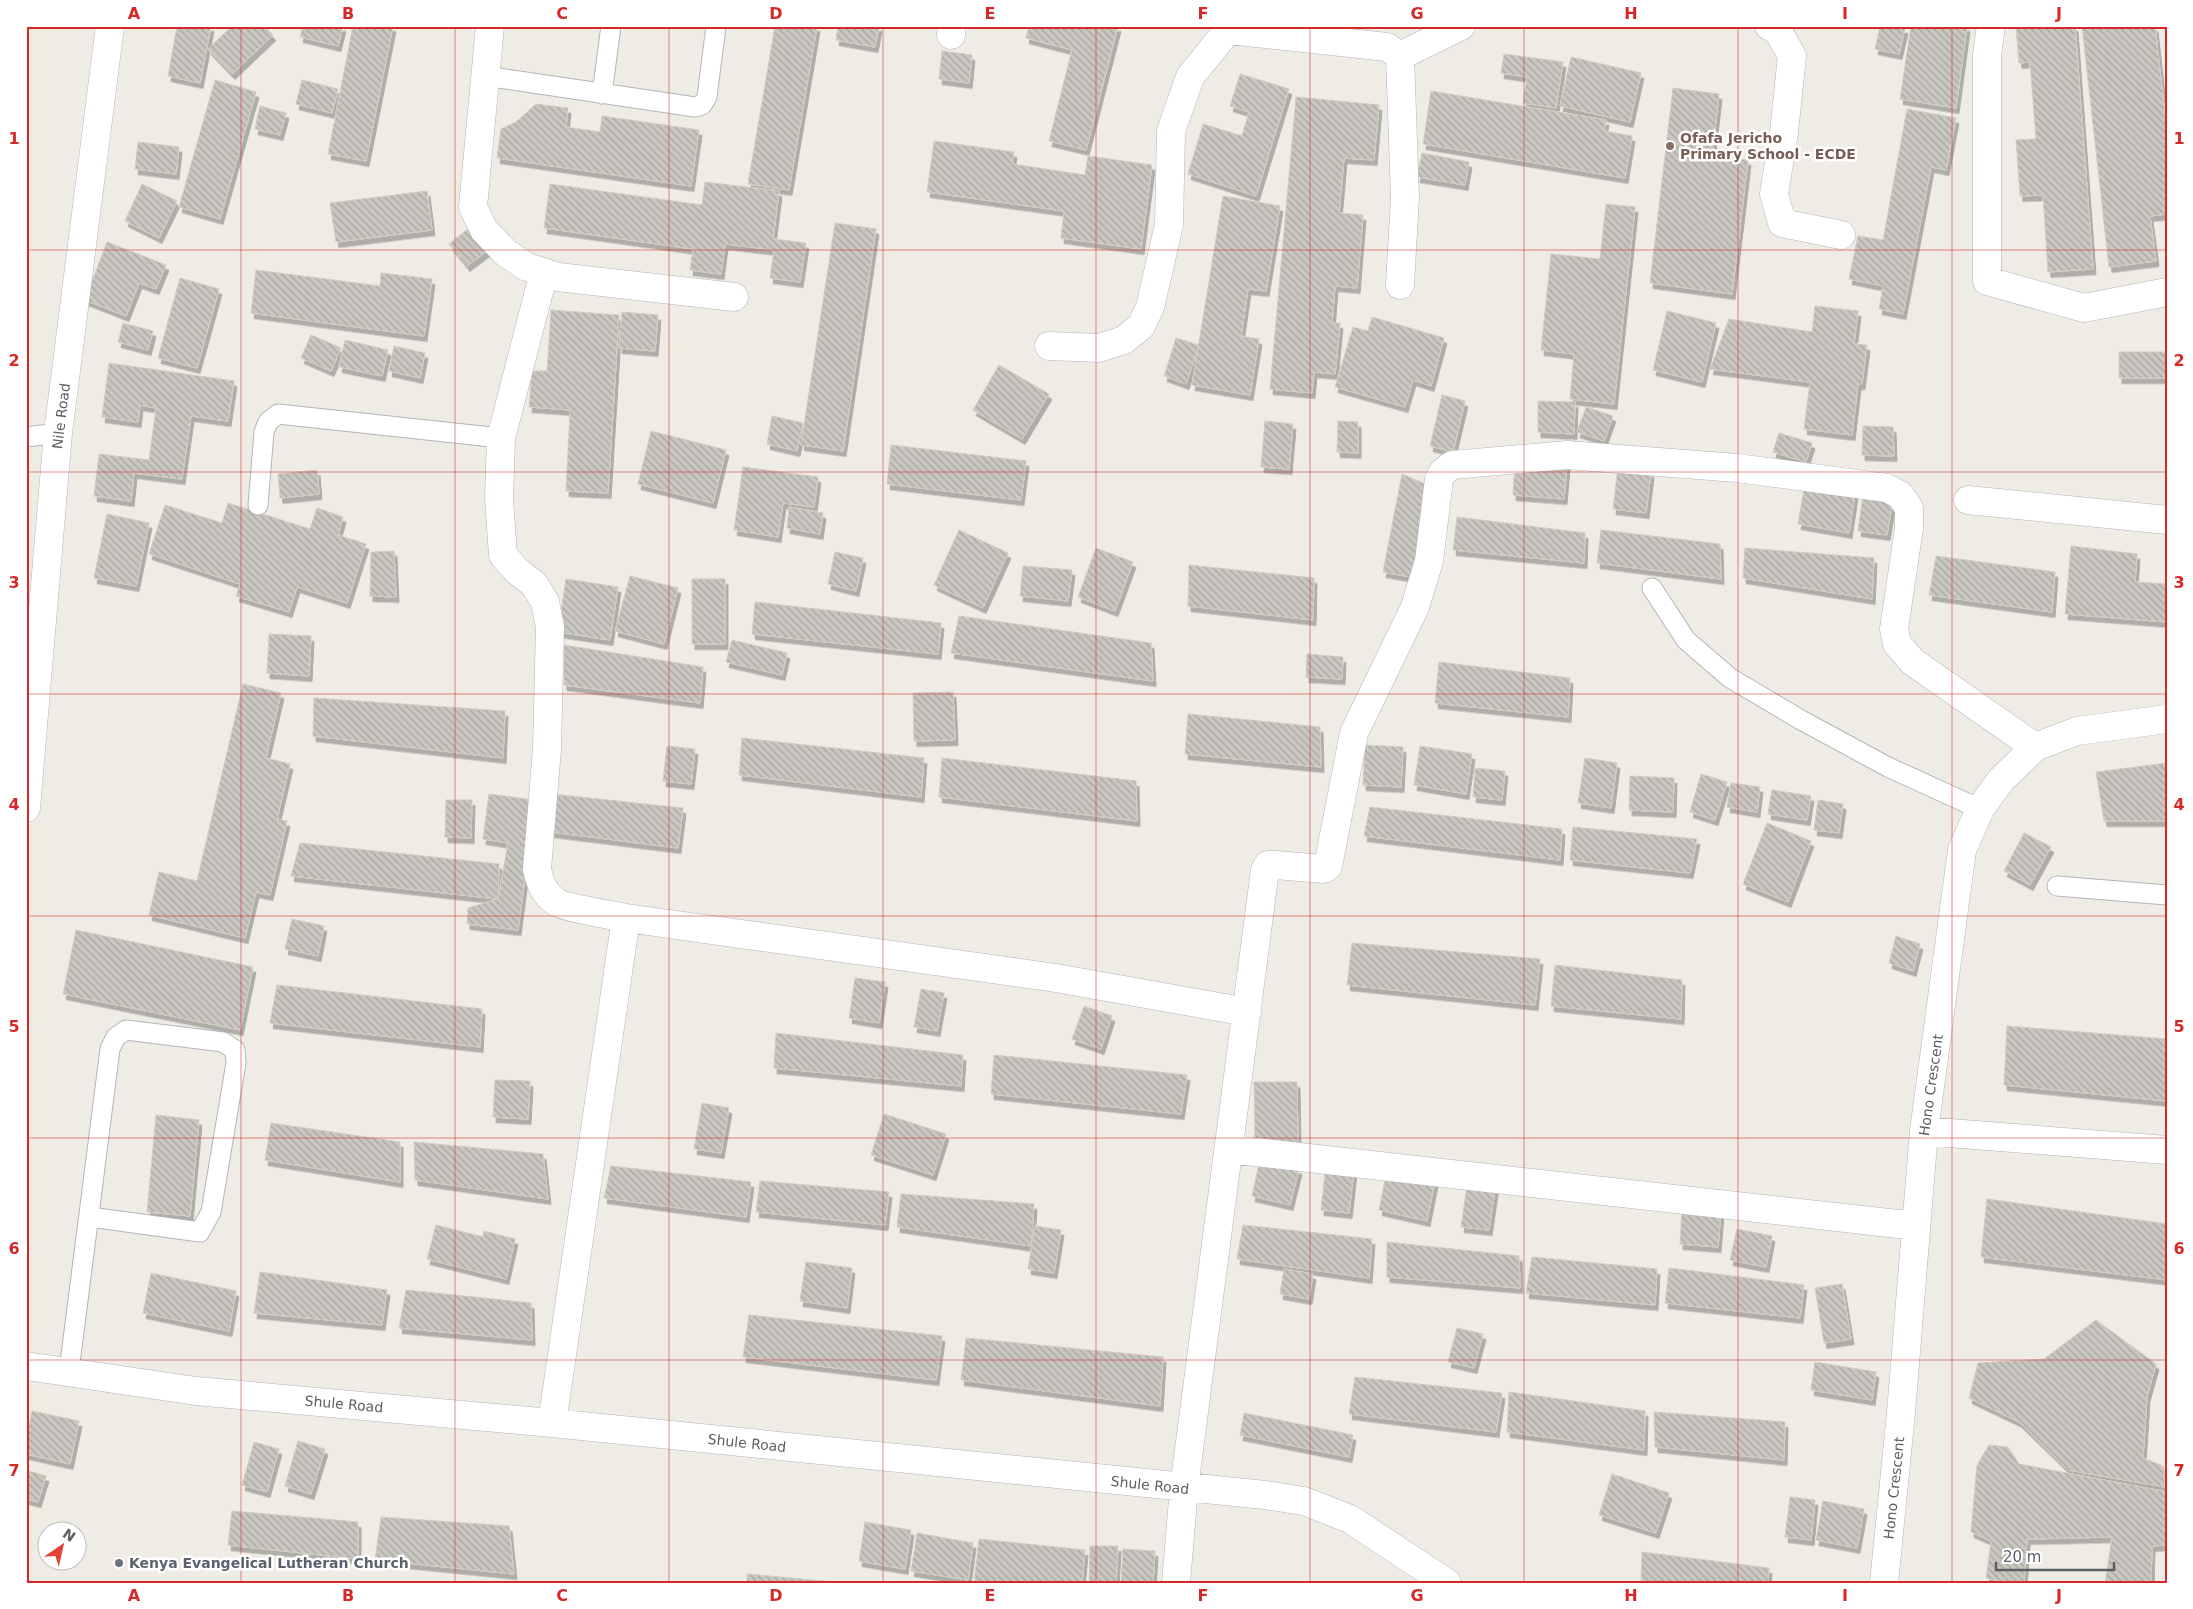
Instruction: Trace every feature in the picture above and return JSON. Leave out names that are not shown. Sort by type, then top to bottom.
[{"type":"street","name":"Nile Road","points":[[27,793],[58,433],[110,26]]},
{"type":"street","points":[[490,26],[473,207],[484,230],[506,252],[527,267],[558,277],[734,297]]},
{"type":"street","points":[[1400,56],[1461,26]]},
{"type":"street","points":[[1769,26],[1778,31],[1792,56],[1784,132],[1774,194],[1782,223],[1841,235]]},
{"type":"street","points":[[1991,26],[1987,54],[1987,280],[2084,308],[2167,292]]},
{"type":"street","points":[[1049,346],[1099,348],[1124,340],[1141,326],[1150,308],[1169,225],[1171,131],[1190,77],[1227,28],[1387,47],[1400,56]]},
{"type":"street","points":[[1400,56],[1406,197],[1400,285]]},
{"type":"street","points":[[544,272],[501,438],[499,498],[503,555],[517,571],[534,584],[545,602],[550,627],[547,749],[537,869],[540,883],[548,895],[558,904],[626,918],[1056,978],[1247,1012]]},
{"type":"street","points":[[1176,1583],[1184,1488],[1265,870],[1268,865],[1324,869],[1328,866],[1354,733],[1415,607],[1429,561],[1439,479],[1443,472],[1452,465],[1567,455],[1737,468],[1887,488],[1900,495],[1909,508],[1909,528],[1894,629],[1898,644],[1913,662],[2035,747]]},
{"type":"street","points":[[1968,500],[2167,520]]},
{"type":"street","name":"Hono Crescent","points":[[1884,1583],[1901,1413],[1924,1131],[1962,850],[1980,809],[2001,780],[2035,747],[2077,731],[2167,718]]},
{"type":"street","points":[[552,1423],[626,918]]},
{"type":"street","points":[[1924,1131],[2167,1150]]},
{"type":"street","points":[[1229,1149],[1916,1226]]},
{"type":"street","name":"Shule Road","points":[[26,1366],[196,1391],[552,1423],[1265,1495],[1304,1501],[1350,1518],[1447,1583]]},
{"type":"lane","points":[[602,94],[612,26]]},
{"type":"lane","points":[[485,76],[695,107],[702,105],[708,98],[716,26]]},
{"type":"lane","points":[[258,505],[264,432],[268,422],[278,414],[501,438]]},
{"type":"lane","points":[[26,437],[58,433]]},
{"type":"lane","points":[[1652,588],[1686,640],[1730,678],[1801,720],[1888,767],[1980,809]]},
{"type":"lane","points":[[2057,886],[2167,895]]},
{"type":"lane","points":[[69,1371],[110,1049],[116,1037],[126,1030],[223,1042],[235,1050],[236,1063],[210,1212],[200,1232],[90,1217]]},
{"type":"building","points":[[177,26],[211,26],[200,83],[168,76]]},
{"type":"building","points":[[232,26],[264,26],[273,35],[232,74],[208,49]]},
{"type":"building","points":[[303,26],[343,26],[338,46],[300,37]]},
{"type":"building","points":[[353,26],[393,26],[366,161],[328,154]]},
{"type":"building","points":[[775,26],[817,26],[789,190],[748,184]]},
{"type":"building","points":[[838,26],[879,26],[875,47],[836,40]]},
{"type":"building","points":[[1029,26],[1118,26],[1086,150],[1049,141],[1072,50],[1026,38]]},
{"type":"building","points":[[1880,26],[1905,28],[1899,54],[1875,49]]},
{"type":"building","points":[[1911,26],[1967,26],[1956,108],[1900,99]]},
{"type":"building","points":[[2016,26],[2075,26],[2093,269],[2048,272],[2043,195],[2020,196],[2016,140],[2036,139],[2030,62],[2019,63]]},
{"type":"building","points":[[2082,26],[2155,26],[2167,134],[2167,214],[2150,216],[2156,261],[2109,267]]},
{"type":"building","points":[[942,51],[972,55],[969,83],[939,79]]},
{"type":"building","points":[[1504,54],[1563,62],[1556,108],[1523,103],[1527,77],[1501,73]]},
{"type":"building","points":[[1571,57],[1641,73],[1630,122],[1560,106]]},
{"type":"building","points":[[1240,74],[1289,89],[1256,196],[1188,174],[1203,124],[1242,136],[1249,112],[1230,106]]},
{"type":"building","points":[[215,80],[256,92],[220,219],[179,207]]},
{"type":"building","points":[[302,80],[338,89],[332,113],[296,104]]},
{"type":"building","points":[[1673,88],[1719,94],[1712,155],[1748,160],[1732,294],[1650,283]]},
{"type":"building","points":[[1431,91],[1606,120],[1604,131],[1632,136],[1625,178],[1423,144]]},
{"type":"building","points":[[1296,97],[1379,105],[1374,160],[1344,158],[1339,213],[1363,215],[1357,288],[1335,286],[1332,323],[1340,323],[1335,374],[1314,372],[1312,393],[1270,389]]},
{"type":"building","points":[[536,104],[568,108],[566,127],[600,132],[602,116],[699,130],[691,186],[497,158],[501,129],[516,122]]},
{"type":"building","points":[[260,106],[286,113],[280,135],[255,129]]},
{"type":"building","points":[[1907,109],[1956,118],[1946,170],[1931,167],[1903,314],[1879,309],[1883,286],[1849,279],[1858,236],[1883,240]]},
{"type":"building","points":[[934,141],[1014,152],[1012,164],[1085,175],[1088,156],[1152,165],[1141,249],[1061,238],[1064,211],[927,192]]},
{"type":"building","points":[[138,142],[179,147],[176,174],[135,169]]},
{"type":"building","points":[[1422,153],[1469,162],[1465,185],[1417,177]]},
{"type":"building","points":[[705,182],[779,191],[773,239],[806,243],[800,282],[770,278],[774,250],[725,244],[721,274],[690,270],[693,249],[544,228],[550,184],[702,205]]},
{"type":"building","points":[[142,184],[177,201],[159,238],[125,221]]},
{"type":"building","points":[[427,191],[432,230],[336,242],[330,203]]},
{"type":"building","points":[[1223,196],[1280,206],[1266,291],[1248,289],[1241,336],[1259,339],[1250,395],[1192,385]]},
{"type":"building","points":[[1606,204],[1635,207],[1614,404],[1570,399],[1574,354],[1541,350],[1551,254],[1600,259]]},
{"type":"building","points":[[835,223],[876,229],[843,451],[801,445]]},
{"type":"building","points":[[473,225],[491,248],[467,266],[449,244]]},
{"type":"building","points":[[107,242],[166,265],[156,289],[139,283],[126,316],[85,300]]},
{"type":"building","points":[[256,270],[380,286],[381,273],[432,279],[424,336],[251,313]]},
{"type":"building","points":[[180,278],[219,289],[197,368],[158,358]]},
{"type":"building","points":[[1815,306],[1858,311],[1854,344],[1867,345],[1862,384],[1858,384],[1852,435],[1804,429],[1810,382],[1710,369],[1729,319],[1812,332]]},
{"type":"building","points":[[551,310],[619,315],[608,493],[566,491],[570,410],[529,407],[532,371],[547,371]]},
{"type":"building","points":[[1667,311],[1716,323],[1702,382],[1653,370]]},
{"type":"building","points":[[622,312],[658,315],[655,351],[619,348]]},
{"type":"building","points":[[1372,317],[1444,338],[1431,386],[1413,380],[1405,407],[1335,387],[1353,327],[1368,331]]},
{"type":"building","points":[[123,323],[153,331],[148,350],[118,342]]},
{"type":"building","points":[[311,335],[341,348],[331,371],[301,358]]},
{"type":"building","points":[[1176,338],[1199,345],[1186,384],[1164,376]]},
{"type":"building","points":[[345,340],[388,350],[382,376],[339,367]]},
{"type":"building","points":[[394,346],[425,353],[420,378],[389,371]]},
{"type":"building","points":[[2119,352],[2167,352],[2167,378],[2119,378]]},
{"type":"building","points":[[109,363],[234,381],[228,421],[191,416],[182,479],[134,473],[131,501],[94,496],[99,454],[149,460],[156,408],[140,405],[138,422],[102,417]]},
{"type":"building","points":[[999,365],[1049,394],[1022,439],[973,410]]},
{"type":"building","points":[[1442,395],[1465,401],[1453,452],[1430,446]]},
{"type":"building","points":[[1538,401],[1575,402],[1574,434],[1538,432]]},
{"type":"building","points":[[1586,407],[1613,416],[1604,441],[1577,432]]},
{"type":"building","points":[[772,416],[803,423],[797,451],[767,444]]},
{"type":"building","points":[[1265,421],[1293,424],[1289,469],[1261,467]]},
{"type":"building","points":[[1338,421],[1358,422],[1358,453],[1337,452]]},
{"type":"building","points":[[1863,426],[1893,427],[1894,456],[1862,455]]},
{"type":"building","points":[[651,431],[726,450],[713,503],[638,484]]},
{"type":"building","points":[[1779,433],[1812,443],[1806,462],[1773,452]]},
{"type":"building","points":[[891,445],[1026,461],[1021,500],[887,484]]},
{"type":"building","points":[[1515,460],[1567,464],[1564,499],[1513,495]]},
{"type":"building","points":[[743,467],[818,477],[814,507],[783,503],[778,537],[734,530]]},
{"type":"building","points":[[1618,467],[1651,472],[1646,513],[1613,509]]},
{"type":"building","points":[[317,470],[319,494],[280,498],[278,474]]},
{"type":"building","points":[[1402,474],[1430,486],[1417,578],[1383,572]]},
{"type":"building","points":[[1805,483],[1855,493],[1849,533],[1798,524]]},
{"type":"building","points":[[1864,488],[1894,493],[1887,535],[1858,531]]},
{"type":"building","points":[[228,503],[310,529],[317,508],[343,517],[338,535],[366,544],[347,603],[297,587],[289,612],[236,596],[240,584],[149,554],[165,505],[222,523]]},
{"type":"building","points":[[789,507],[823,513],[820,534],[787,528]]},
{"type":"building","points":[[107,514],[149,523],[136,586],[94,578]]},
{"type":"building","points":[[1457,517],[1585,533],[1584,563],[1453,550]]},
{"type":"building","points":[[959,530],[1008,553],[983,608],[934,585]]},
{"type":"building","points":[[1601,530],[1720,544],[1721,579],[1597,563]]},
{"type":"building","points":[[2071,546],[2137,554],[2135,582],[2167,584],[2167,622],[2065,614]]},
{"type":"building","points":[[1096,548],[1133,562],[1115,611],[1078,597]]},
{"type":"building","points":[[1745,548],[1874,558],[1872,599],[1743,578]]},
{"type":"building","points":[[394,551],[396,597],[370,596],[371,552]]},
{"type":"building","points":[[835,552],[863,558],[856,591],[828,584]]},
{"type":"building","points":[[1936,556],[2055,572],[2052,612],[1929,595]]},
{"type":"building","points":[[1189,565],[1314,578],[1313,620],[1188,606]]},
{"type":"building","points":[[1023,566],[1072,570],[1068,601],[1020,596]]},
{"type":"building","points":[[630,576],[678,588],[664,644],[615,631]]},
{"type":"building","points":[[566,579],[618,587],[610,640],[558,632]]},
{"type":"building","points":[[692,579],[725,579],[725,644],[692,644]]},
{"type":"building","points":[[755,602],[941,623],[938,654],[752,634]]},
{"type":"building","points":[[959,616],[1151,643],[1153,681],[951,653]]},
{"type":"building","points":[[269,634],[311,636],[309,676],[267,673]]},
{"type":"building","points":[[732,640],[787,653],[782,675],[726,662]]},
{"type":"building","points":[[564,645],[703,667],[700,703],[564,685]]},
{"type":"building","points":[[1307,654],[1343,657],[1342,679],[1306,677]]},
{"type":"building","points":[[1439,662],[1570,678],[1568,717],[1435,703]]},
{"type":"building","points":[[243,684],[281,693],[266,758],[290,764],[277,819],[287,821],[270,895],[256,892],[245,938],[149,915],[159,872],[197,881]]},
{"type":"building","points":[[953,692],[955,740],[914,741],[913,693]]},
{"type":"building","points":[[314,698],[505,711],[503,758],[313,736]]},
{"type":"building","points":[[1188,714],[1320,727],[1321,767],[1185,754]]},
{"type":"building","points":[[742,738],[924,758],[921,797],[739,775]]},
{"type":"building","points":[[1365,745],[1403,747],[1401,787],[1363,785]]},
{"type":"building","points":[[667,746],[695,749],[691,784],[663,781]]},
{"type":"building","points":[[1420,746],[1472,754],[1466,794],[1414,785]]},
{"type":"building","points":[[942,758],[1136,781],[1137,821],[939,797]]},
{"type":"building","points":[[1585,758],[1617,763],[1611,808],[1578,803]]},
{"type":"building","points":[[2167,763],[2167,821],[2104,821],[2096,772]]},
{"type":"building","points":[[1475,768],[1505,771],[1502,800],[1473,797]]},
{"type":"building","points":[[1701,774],[1727,782],[1715,820],[1690,812]]},
{"type":"building","points":[[1630,776],[1674,778],[1673,812],[1629,810]]},
{"type":"building","points":[[1731,783],[1760,787],[1757,812],[1727,807]]},
{"type":"building","points":[[1772,790],[1811,796],[1807,820],[1768,814]]},
{"type":"building","points":[[489,794],[535,800],[518,930],[467,924],[468,908],[498,899],[508,843],[483,839]]},
{"type":"building","points":[[552,794],[683,808],[678,848],[551,832]]},
{"type":"building","points":[[446,800],[472,800],[471,838],[445,837]]},
{"type":"building","points":[[1818,800],[1843,804],[1839,833],[1814,830]]},
{"type":"building","points":[[1370,807],[1562,829],[1560,860],[1364,836]]},
{"type":"building","points":[[1767,823],[1811,841],[1788,902],[1743,884]]},
{"type":"building","points":[[1573,827],[1697,839],[1690,873],[1570,860]]},
{"type":"building","points":[[2024,833],[2051,847],[2030,885],[2004,871]]},
{"type":"building","points":[[300,843],[499,864],[498,899],[291,876]]},
{"type":"building","points":[[292,919],[324,926],[318,956],[285,949]]},
{"type":"building","points":[[76,930],[253,967],[240,1030],[63,994]]},
{"type":"building","points":[[1896,936],[1920,944],[1913,971],[1889,963]]},
{"type":"building","points":[[1352,943],[1540,959],[1535,1005],[1347,985]]},
{"type":"building","points":[[1555,965],[1682,980],[1681,1019],[1551,1006]]},
{"type":"building","points":[[855,978],[885,982],[879,1023],[849,1018]]},
{"type":"building","points":[[277,985],[482,1009],[480,1047],[270,1023]]},
{"type":"building","points":[[921,989],[944,993],[937,1031],[914,1027]]},
{"type":"building","points":[[1084,1006],[1112,1016],[1101,1049],[1072,1039]]},
{"type":"building","points":[[2007,1026],[2167,1039],[2167,1101],[2004,1085]]},
{"type":"building","points":[[776,1033],[963,1055],[961,1086],[774,1068]]},
{"type":"building","points":[[994,1055],[1187,1075],[1181,1114],[991,1094]]},
{"type":"building","points":[[495,1080],[530,1081],[528,1119],[493,1117]]},
{"type":"building","points":[[1254,1082],[1297,1082],[1298,1143],[1255,1143]]},
{"type":"building","points":[[702,1103],[729,1108],[721,1153],[694,1149]]},
{"type":"building","points":[[884,1114],[946,1134],[933,1175],[871,1155]]},
{"type":"building","points":[[156,1115],[199,1120],[190,1216],[147,1212]]},
{"type":"building","points":[[271,1123],[400,1142],[400,1182],[265,1160]]},
{"type":"building","points":[[414,1142],[543,1154],[548,1199],[415,1180]]},
{"type":"building","points":[[1260,1159],[1299,1169],[1290,1205],[1252,1196]]},
{"type":"building","points":[[611,1166],[751,1182],[746,1217],[604,1198]]},
{"type":"building","points":[[1326,1166],[1354,1169],[1349,1213],[1321,1210]]},
{"type":"building","points":[[1387,1170],[1435,1181],[1427,1221],[1379,1210]]},
{"type":"building","points":[[1468,1179],[1496,1183],[1489,1230],[1461,1227]]},
{"type":"building","points":[[760,1181],[889,1192],[885,1225],[756,1212]]},
{"type":"building","points":[[901,1194],[1034,1204],[1031,1246],[897,1227]]},
{"type":"building","points":[[1987,1199],[2167,1224],[2167,1280],[1981,1257]]},
{"type":"building","points":[[1682,1208],[1721,1210],[1718,1247],[1680,1244]]},
{"type":"building","points":[[436,1225],[483,1237],[484,1231],[515,1239],[506,1279],[427,1259]]},
{"type":"building","points":[[1243,1225],[1372,1239],[1369,1278],[1237,1259]]},
{"type":"building","points":[[1035,1226],[1061,1230],[1054,1273],[1028,1269]]},
{"type":"building","points":[[1737,1229],[1772,1236],[1766,1267],[1730,1260]]},
{"type":"building","points":[[1387,1242],[1519,1256],[1520,1288],[1387,1277]]},
{"type":"building","points":[[1532,1257],[1657,1269],[1655,1305],[1526,1293]]},
{"type":"building","points":[[806,1262],[852,1268],[847,1308],[800,1301]]},
{"type":"building","points":[[1669,1268],[1804,1285],[1800,1318],[1665,1303]]},
{"type":"building","points":[[1284,1269],[1313,1274],[1309,1299],[1280,1294]]},
{"type":"building","points":[[260,1272],[387,1290],[382,1325],[254,1313]]},
{"type":"building","points":[[151,1273],[236,1291],[229,1331],[143,1313]]},
{"type":"building","points":[[1842,1284],[1851,1339],[1824,1343],[1815,1288]]},
{"type":"building","points":[[406,1290],[531,1303],[532,1340],[399,1328]]},
{"type":"building","points":[[749,1315],[942,1336],[936,1380],[743,1357]]},
{"type":"building","points":[[2096,1320],[2156,1364],[2147,1396],[2143,1458],[2163,1466],[2165,1487],[2068,1470],[2019,1422],[1969,1398],[1978,1363],[2044,1359]]},
{"type":"building","points":[[1457,1328],[1483,1334],[1474,1368],[1448,1362]]},
{"type":"building","points":[[966,1338],[1163,1357],[1160,1406],[961,1380]]},
{"type":"building","points":[[1815,1362],[1876,1372],[1872,1400],[1811,1390]]},
{"type":"building","points":[[1355,1377],[1502,1393],[1496,1432],[1349,1414]]},
{"type":"building","points":[[1509,1392],[1645,1411],[1644,1450],[1507,1432]]},
{"type":"building","points":[[32,1411],[79,1421],[70,1464],[26,1454],[26,1440]]},
{"type":"building","points":[[1654,1412],[1785,1422],[1784,1460],[1655,1447]]},
{"type":"building","points":[[1244,1413],[1353,1435],[1349,1457],[1240,1435]]},
{"type":"building","points":[[298,1441],[325,1449],[311,1494],[285,1486]]},
{"type":"building","points":[[254,1442],[279,1449],[267,1492],[242,1485]]},
{"type":"building","points":[[1989,1445],[2008,1447],[2019,1464],[2167,1492],[2167,1545],[2152,1546],[2151,1583],[2105,1583],[2112,1537],[2027,1539],[2024,1583],[2010,1583],[1986,1578],[1991,1541],[1971,1532],[1977,1465]]},
{"type":"building","points":[[26,1470],[46,1476],[38,1502],[26,1499]]},
{"type":"building","points":[[1612,1474],[1669,1493],[1656,1533],[1599,1515]]},
{"type":"building","points":[[1790,1497],[1815,1500],[1811,1540],[1785,1537]]},
{"type":"building","points":[[1823,1501],[1864,1509],[1857,1548],[1816,1540]]},
{"type":"building","points":[[232,1511],[358,1522],[358,1559],[228,1545]]},
{"type":"building","points":[[381,1517],[509,1526],[514,1574],[375,1560]]},
{"type":"building","points":[[865,1522],[911,1530],[905,1569],[859,1561]]},
{"type":"building","points":[[917,1533],[973,1543],[968,1580],[911,1571]]},
{"type":"building","points":[[979,1539],[1085,1550],[1082,1583],[974,1583]]},
{"type":"building","points":[[1090,1546],[1118,1546],[1116,1583],[1089,1583]]},
{"type":"building","points":[[1123,1549],[1155,1551],[1153,1583],[1121,1583]]},
{"type":"building","points":[[1642,1552],[1769,1568],[1768,1583],[1641,1583]]},
{"type":"building","points":[[747,1574],[846,1583],[747,1583]]},
{"type":"place","name":"Ofafa Jericho Primary School - ECDE","points":[[1670,146]]},
{"type":"place","name":"Kenya Evangelical Lutheran Church","points":[[119,1563]]}]
